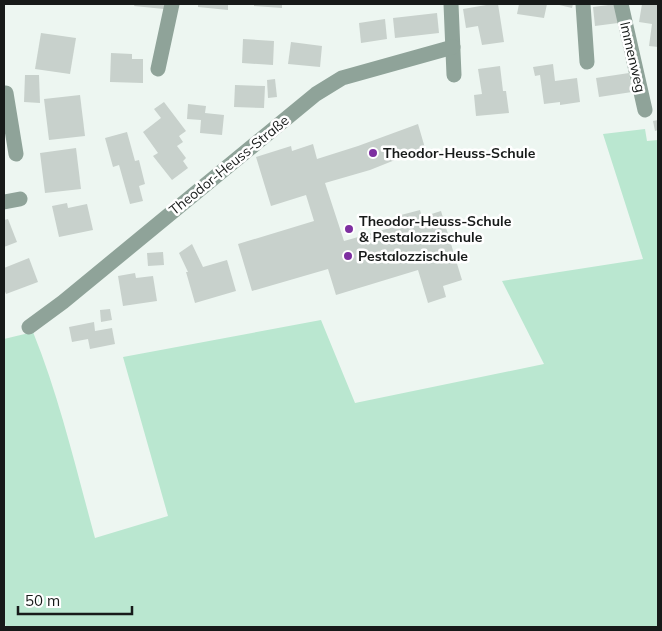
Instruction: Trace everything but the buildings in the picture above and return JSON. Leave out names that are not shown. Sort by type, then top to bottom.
[{"type":"street","points":[[158,69],[172,4]]},
{"type":"street","points":[[451,4],[454,76]]},
{"type":"street","points":[[583,4],[587,62]]},
{"type":"street","name":"Immenweg","points":[[621,4],[645,110]]},
{"type":"street","name":"Theodor-Heuss-Straße","points":[[29,327],[64,302],[316,94],[342,78],[453,47]]},
{"type":"street","points":[[5,93],[16,154]]},
{"type":"street","points":[[4,202],[20,199]]},
{"type":"green space","points":[[645,129],[647,141],[658,140],[658,627],[6,627],[4,619],[4,339],[33,332],[59,408],[95,538],[168,516],[123,357],[321,320],[355,403],[544,364],[502,281],[643,259],[603,134]]},
{"type":"place","name":"Theodor-Heuss-Schule","points":[[373,153]]},
{"type":"place","name":"Theodor-Heuss-Schule & Pestalozzischule","points":[[349,229]]},
{"type":"place","name":"Pestalozzischule","points":[[348,256]]}]
